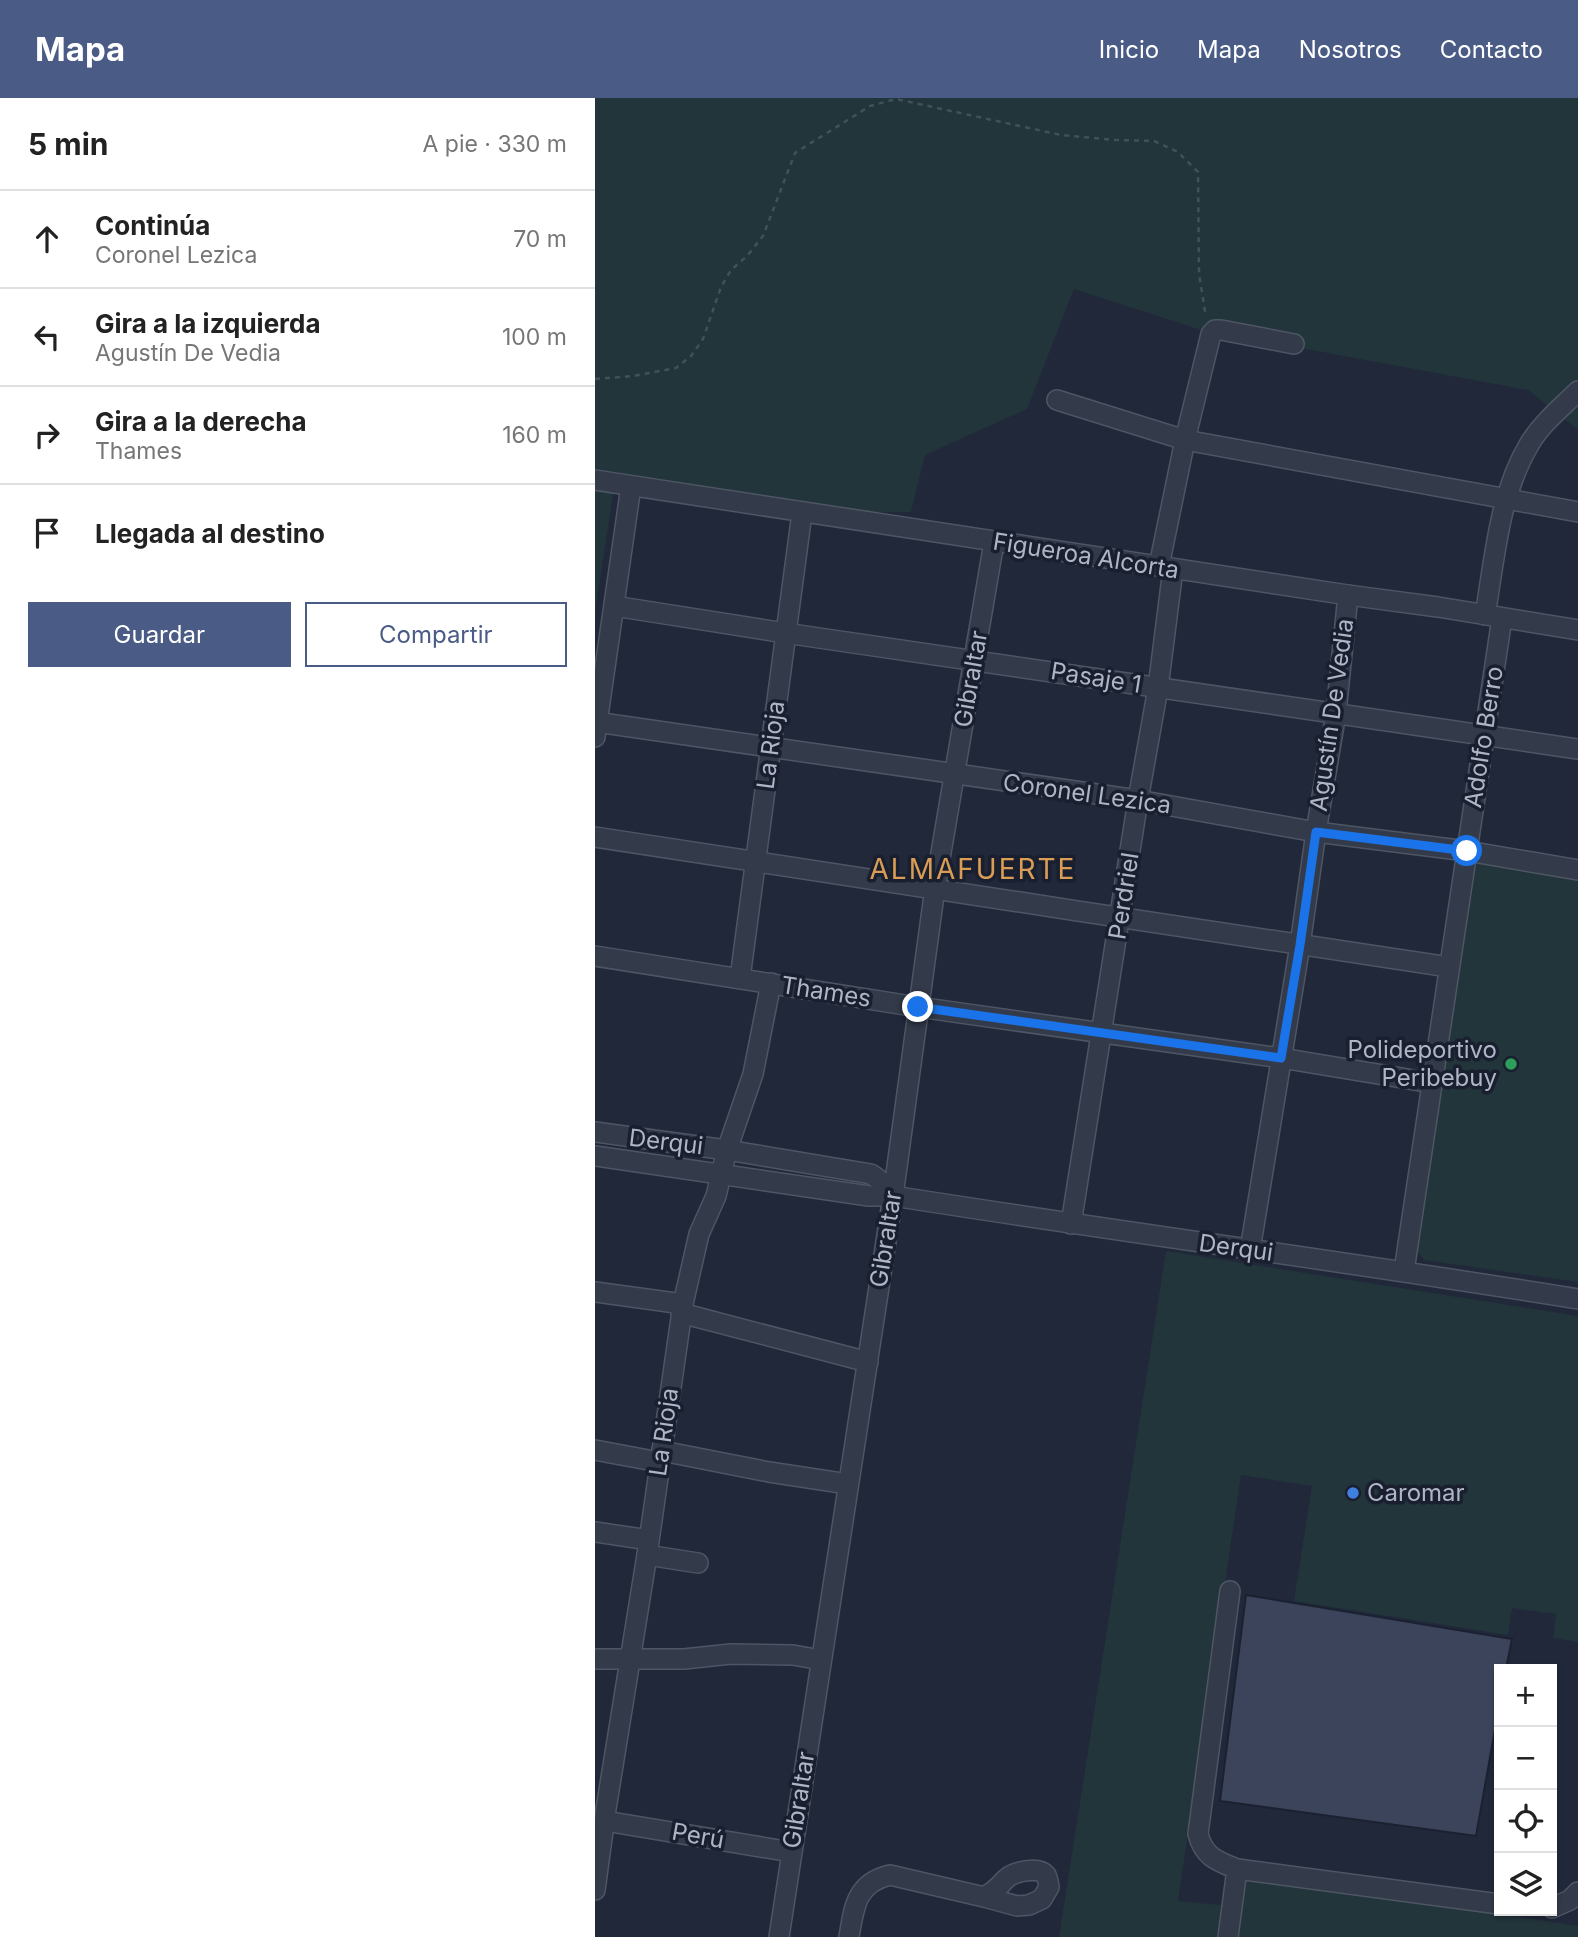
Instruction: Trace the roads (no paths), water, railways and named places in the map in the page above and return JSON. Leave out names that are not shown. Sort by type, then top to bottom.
[{"type":"street","name":"Perdriel","points":[[1071,1224],[1158,688],[1166,568],[1185,440],[1211,334],[1215,330],[1221,330],[1294,344]]},
{"type":"street","name":"Adolfo Berro","points":[[1404,1271],[1484,735],[1502,511],[1512,481],[1531,442],[1578,391]]},
{"type":"street","points":[[1057,400],[1185,440],[1578,512]]},
{"type":"street","name":"Figueroa Alcorta","points":[[595,480],[1578,630]]},
{"type":"street","points":[[596,727],[631,486]]},
{"type":"street","name":"La Rioja","points":[[740,978],[802,513]]},
{"type":"street","name":"Gibraltar","points":[[779,1937],[893,1196],[935,888],[994,542]]},
{"type":"street","name":"Agustín De Vedia","points":[[1250,1250],[1335,713],[1348,595]]},
{"type":"street","name":"Pasaje 1","points":[[614,606],[1578,748]]},
{"type":"street","name":"Coronel Lezica","points":[[596,727],[771,748],[1138,800],[1316,832],[1467,851],[1578,870]]},
{"type":"street","points":[[595,836],[1121,919],[1449,967]]},
{"type":"street","name":"Thames","points":[[595,956],[1432,1083]]},
{"type":"street","name":"La Rioja","points":[[595,1890],[602,1812],[648,1547],[682,1308],[699,1234],[716,1196],[727,1150],[753,1074],[771,983]]},
{"type":"street","name":"Derqui","points":[[595,1132],[871,1174],[893,1196]]},
{"type":"street","name":"Derqui","points":[[595,1156],[869,1196],[893,1196],[1578,1299]]},
{"type":"street","points":[[595,1292],[682,1308],[868,1362]]},
{"type":"street","points":[[595,1450],[660,1456],[848,1484]]},
{"type":"street","points":[[595,1532],[698,1563]]},
{"type":"street","points":[[1230,1591],[1198,1834],[1205,1851],[1218,1861],[1237,1869],[1494,1903]]},
{"type":"street","points":[[595,1659],[684,1659],[731,1654],[793,1655],[821,1660]]},
{"type":"street","name":"Perú","points":[[602,1812],[791,1852]]},
{"type":"street","points":[[1228,1937],[1237,1869]]},
{"type":"street","points":[[849,1937],[854,1908],[862,1891],[876,1879],[890,1875],[984,1897]]},
{"type":"street","points":[[1557,1906],[1570,1900],[1578,1892]]},
{"type":"place","name":"Polideportivo Peribebuy","points":[[1511,1064]]},
{"type":"place","name":"Caromar","points":[[1353,1493]]},
{"type":"district","name":"ALMAFUERTE","points":[[973,869]]}]
